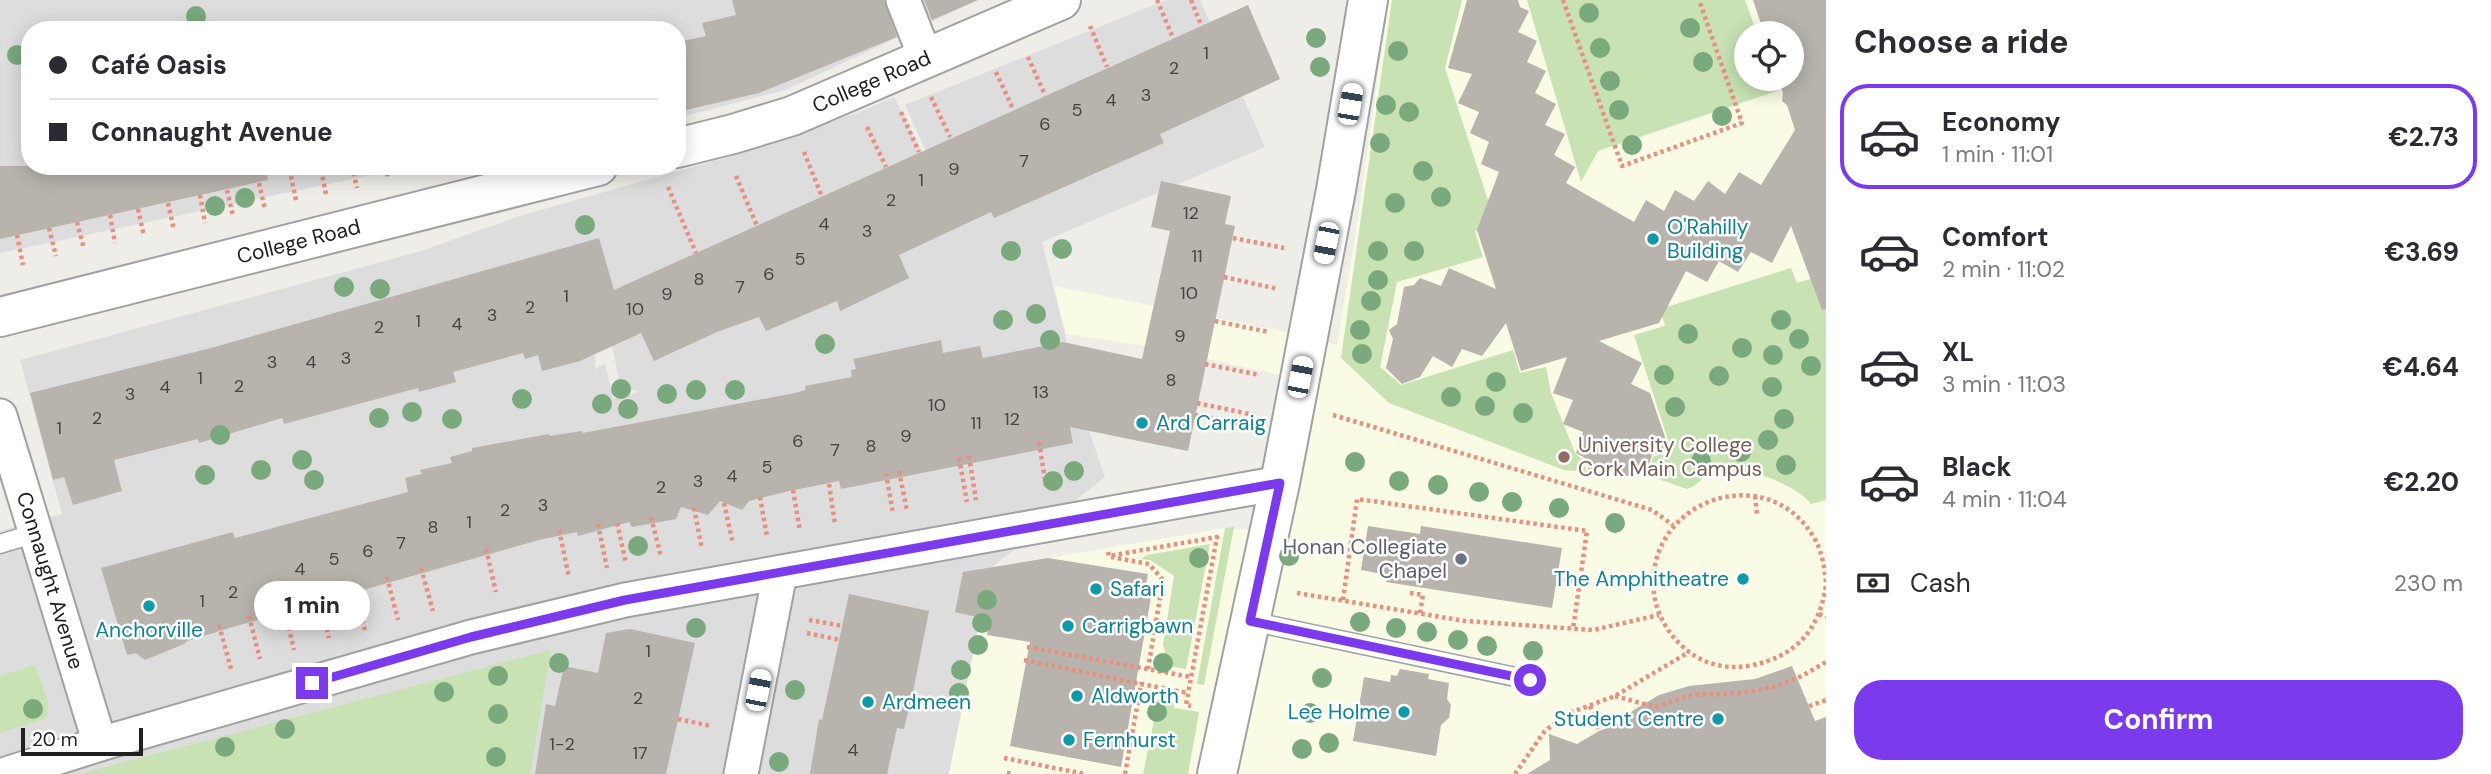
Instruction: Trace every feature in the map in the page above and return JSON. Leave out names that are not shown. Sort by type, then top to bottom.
[{"type":"street","points":[[903,0],[928,77]]},
{"type":"street","name":"College Road","points":[[686,146],[928,77],[1060,0]]},
{"type":"street","points":[[1217,774],[1280,483],[1280,411],[1342,158],[1368,0]]},
{"type":"street","name":"College Road","points":[[0,317],[562,175]]},
{"type":"street","name":"Connaught Avenue","points":[[0,416],[100,744]]},
{"type":"street","points":[[6,774],[100,744],[471,637],[625,600],[1280,483]]},
{"type":"street","points":[[741,774],[780,573]]},
{"type":"lane","points":[[0,544],[36,533]]},
{"type":"lane","points":[[1254,603],[1530,680]]},
{"type":"path","points":[[1157,0],[1173,38]]},
{"type":"path","points":[[1191,0],[1201,25]]},
{"type":"path","points":[[1563,0],[1622,166],[1742,123],[1699,0]]},
{"type":"path","points":[[1089,24],[1107,67]]},
{"type":"path","points":[[1026,52],[1045,95]]},
{"type":"path","points":[[993,67],[1013,109]]},
{"type":"path","points":[[928,77],[950,138]]},
{"type":"path","points":[[899,108],[919,152]]},
{"type":"path","points":[[865,123],[886,167]]},
{"type":"path","points":[[802,147],[822,197]]},
{"type":"path","points":[[733,169],[757,226]]},
{"type":"path","points":[[322,175],[326,198]]},
{"type":"path","points":[[354,175],[358,192]]},
{"type":"path","points":[[291,176],[298,204]]},
{"type":"path","points":[[260,183],[265,210]]},
{"type":"path","points":[[667,186],[696,253]]},
{"type":"path","points":[[228,190],[233,217]]},
{"type":"path","points":[[200,195],[205,223]]},
{"type":"path","points":[[168,203],[174,230]]},
{"type":"path","points":[[138,209],[144,236]]},
{"type":"path","points":[[110,215],[115,243]]},
{"type":"path","points":[[77,222],[84,249]]},
{"type":"path","points":[[49,228],[55,256]]},
{"type":"path","points":[[17,235],[23,265]]},
{"type":"path","points":[[1233,238],[1288,249]]},
{"type":"path","points":[[1224,277],[1279,289]]},
{"type":"path","points":[[1215,321],[1270,332]]},
{"type":"path","points":[[1205,364],[1260,375]]},
{"type":"path","points":[[1197,403],[1280,411],[1651,510],[1673,525]]},
{"type":"path","points":[[1195,415],[1250,425]]},
{"type":"path","points":[[1039,442],[1047,493]]},
{"type":"path","points":[[969,456],[977,505]]},
{"type":"path","points":[[959,458],[968,507]]},
{"type":"path","points":[[899,471],[908,517]]},
{"type":"path","points":[[886,473],[894,520]]},
{"type":"path","points":[[829,484],[836,530]]},
{"type":"path","points":[[793,490],[801,536]]},
{"type":"path","points":[[1725,496],[1755,496],[1778,504],[1798,518],[1814,537],[1823,559],[1826,584],[1819,614],[1807,636],[1780,658],[1768,663],[1729,669],[1689,652],[1672,636],[1659,615],[1653,592],[1654,568],[1660,545],[1673,525],[1696,506],[1725,496]]},
{"type":"path","points":[[1755,496],[1757,514]]},
{"type":"path","points":[[760,497],[768,542]]},
{"type":"path","points":[[1343,600],[1357,499],[1587,531],[1573,629]]},
{"type":"path","points":[[724,503],[734,548]]},
{"type":"path","points":[[694,508],[703,554]]},
{"type":"path","points":[[651,517],[662,561]]},
{"type":"path","points":[[617,523],[627,568]]},
{"type":"path","points":[[598,524],[608,570]]},
{"type":"path","points":[[559,530],[569,578]]},
{"type":"path","points":[[1109,556],[1216,537],[1186,705]]},
{"type":"path","points":[[486,548],[497,595]]},
{"type":"path","points":[[1107,548],[1109,556]]},
{"type":"path","points":[[1109,556],[1149,564],[1163,580],[1148,669]]},
{"type":"path","points":[[421,568],[433,612]]},
{"type":"path","points":[[387,577],[399,622]]},
{"type":"path","points":[[1557,578],[1580,582]]},
{"type":"path","points":[[354,586],[365,631]]},
{"type":"path","points":[[1410,593],[1423,595],[1420,613]]},
{"type":"path","points":[[318,595],[330,642]]},
{"type":"path","points":[[1254,603],[1343,600],[1465,621],[1593,630],[1659,615]]},
{"type":"path","points":[[284,607],[295,652]]},
{"type":"path","points":[[1819,614],[1826,617]]},
{"type":"path","points":[[249,616],[261,662]]},
{"type":"path","points":[[799,618],[843,626]]},
{"type":"path","points":[[219,625],[232,670]]},
{"type":"path","points":[[796,631],[840,640]]},
{"type":"path","points":[[1027,647],[1191,677]]},
{"type":"path","points":[[1515,774],[1544,732],[1564,715],[1615,696],[1689,652]]},
{"type":"path","points":[[1024,660],[1188,693]]},
{"type":"path","points":[[1615,696],[1655,706],[1692,695],[1740,693],[1774,687],[1802,676],[1826,662]]},
{"type":"path","points":[[1125,774],[1141,684]]},
{"type":"path","points":[[1809,706],[1826,700]]},
{"type":"path","points":[[1590,706],[1599,731]]},
{"type":"path","points":[[678,719],[719,728]]},
{"type":"path","points":[[1004,758],[1085,774]]},
{"type":"shaded area","points":[[0,0],[978,0],[785,90],[686,116],[686,21],[21,21],[21,175],[371,175],[0,253]]},
{"type":"shaded area","points":[[1166,0],[1200,0],[1265,147],[1042,242],[1089,431],[1105,477],[991,568],[949,774],[0,774],[0,531],[62,514],[20,360],[418,252],[523,215],[664,175],[686,175],[686,169],[860,112],[894,97],[968,244],[905,105]],"holes":[[[596,281],[621,389],[640,391],[613,399],[605,363],[595,369]]]},
{"type":"shaded area","name":"University College Cork Main Campus","points":[[1389,0],[1826,0],[1826,774],[949,774],[990,568],[1225,528],[1286,533],[1315,387],[1268,372],[1146,346],[1066,334],[1054,286],[1277,330],[1337,345]]},
{"type":"green space","points":[[1392,0],[1462,0],[1445,68],[1496,225],[1475,231],[1483,257],[1397,282],[1380,367],[1401,385],[1513,350],[1520,373],[1546,367],[1551,393],[1575,453],[1583,460],[1587,472],[1564,470],[1389,403],[1341,358]]},
{"type":"green space","points":[[1527,0],[1745,0],[1753,21],[1734,21],[1734,91],[1777,91],[1598,151],[1581,182]]},
{"type":"green space","points":[[1791,268],[1797,283],[1826,274],[1826,500],[1811,504],[1779,482],[1749,472],[1721,471],[1707,476],[1687,489],[1647,475],[1653,457],[1671,449],[1634,335],[1665,326],[1660,309]]},
{"type":"green space","points":[[1234,527],[1204,685],[1197,684],[1225,528]]},
{"type":"green space","points":[[1210,544],[1186,669],[1170,666],[1163,645],[1174,576],[1150,560],[1141,559],[1147,555]]},
{"type":"green space","points":[[551,650],[530,774],[79,774]]},
{"type":"green space","points":[[35,665],[48,701],[47,716],[0,733],[0,676]]},
{"type":"green space","points":[[1160,691],[1175,694],[1174,708],[1199,712],[1188,774],[1143,774]]},
{"type":"building","points":[[732,0],[884,0],[897,37],[759,93],[686,110],[686,40],[706,36],[702,23],[736,15]]},
{"type":"building","points":[[924,0],[978,0],[932,20]]},
{"type":"building","name":"O'Rahilly Building","points":[[1467,0],[1518,0],[1520,7],[1529,11],[1518,32],[1537,41],[1527,62],[1546,71],[1535,93],[1556,104],[1545,125],[1565,134],[1554,155],[1575,167],[1566,183],[1634,222],[1646,200],[1664,211],[1675,190],[1694,201],[1708,181],[1725,194],[1739,172],[1761,185],[1795,130],[1787,105],[1782,101],[1782,91],[1804,91],[1804,21],[1760,21],[1753,0],[1826,0],[1826,309],[1822,310],[1791,226],[1772,263],[1751,252],[1738,272],[1719,261],[1707,282],[1686,271],[1659,323],[1599,341],[1642,363],[1631,384],[1650,393],[1669,449],[1652,455],[1647,470],[1624,477],[1602,466],[1589,471],[1585,458],[1576,453],[1583,432],[1563,424],[1573,400],[1553,393],[1567,357],[1521,371],[1506,323],[1482,356],[1462,349],[1452,367],[1433,356],[1420,377],[1402,384],[1386,368],[1393,339],[1389,330],[1397,324],[1404,287],[1414,285],[1420,278],[1441,286],[1449,268],[1496,289],[1477,230],[1499,172],[1481,164],[1489,142],[1470,133],[1479,112],[1458,103],[1472,74],[1448,68]]},
{"type":"building","points":[[1248,5],[1280,79],[1160,134],[1164,143],[994,218],[991,212],[899,255],[909,278],[840,311],[837,301],[766,331],[759,317],[717,332],[654,361],[641,333],[580,361],[542,371],[538,355],[525,359],[523,353],[453,372],[456,382],[419,392],[418,388],[284,424],[282,418],[199,443],[198,439],[114,460],[122,491],[73,505],[64,477],[53,480],[30,393],[211,348],[599,238],[614,290]]},
{"type":"building","points":[[0,166],[21,166],[21,175],[267,175],[268,180],[0,239]]},
{"type":"building","points":[[1161,181],[1231,196],[1225,224],[1235,226],[1188,451],[1070,427],[1073,443],[841,489],[839,481],[789,491],[749,501],[742,510],[720,501],[708,515],[681,507],[676,519],[632,527],[629,522],[578,536],[577,532],[539,540],[187,641],[145,660],[136,653],[127,655],[101,568],[233,532],[235,538],[408,492],[405,478],[422,474],[420,470],[452,463],[450,457],[472,451],[472,448],[549,434],[583,433],[795,393],[806,390],[805,386],[852,377],[851,370],[856,369],[853,359],[941,340],[943,353],[980,346],[983,358],[1063,342],[1142,359],[1170,231],[1151,227]]},
{"type":"building","name":"Honan Collegiate Chapel","points":[[1368,526],[1420,534],[1421,526],[1562,548],[1552,608],[1386,582],[1387,575],[1361,570]]},
{"type":"building","points":[[1048,558],[1148,574],[1146,585],[1153,586],[1121,767],[1010,746],[1030,642],[987,635],[990,620],[955,612],[963,572]]},
{"type":"building","points":[[849,594],[929,611],[913,692],[904,729],[897,728],[887,774],[810,774],[819,719],[822,720]]},
{"type":"building","points":[[630,629],[695,643],[666,774],[535,774],[546,704],[555,706],[564,666],[598,673],[606,633]]},
{"type":"building","name":"Student Centre","points":[[1792,666],[1815,721],[1826,717],[1826,774],[1527,774],[1550,760],[1549,734],[1577,744],[1620,723],[1624,717],[1659,695],[1689,686],[1755,679]]},
{"type":"building","name":"Lee Holme","points":[[1400,669],[1429,674],[1428,679],[1449,683],[1449,718],[1441,725],[1436,756],[1353,741],[1364,677],[1390,682],[1391,675],[1397,676]]},
{"type":"place","name":"O'Rahilly Building","points":[[1653,239]]},
{"type":"place","name":"Ard Carraig","points":[[1142,423]]},
{"type":"place","name":"University College Cork Main Campus","points":[[1564,457]]},
{"type":"place","name":"Honan Collegiate Chapel","points":[[1461,559]]},
{"type":"place","name":"The Amphitheatre","points":[[1743,579]]},
{"type":"place","name":"Safari","points":[[1096,589]]},
{"type":"place","name":"Anchorville","points":[[149,606]]},
{"type":"place","name":"Carrigbawn","points":[[1068,626]]},
{"type":"place","name":"Aldworth","points":[[1077,696]]},
{"type":"place","name":"Ardmeen","points":[[868,702]]},
{"type":"place","name":"Lee Holme","points":[[1404,712]]},
{"type":"place","name":"Student Centre","points":[[1718,719]]},
{"type":"place","name":"Fernhurst","points":[[1069,740]]},
{"type":"route","points":[[312,683],[471,637],[625,600],[1280,483],[1250,621],[1530,680]]}]
